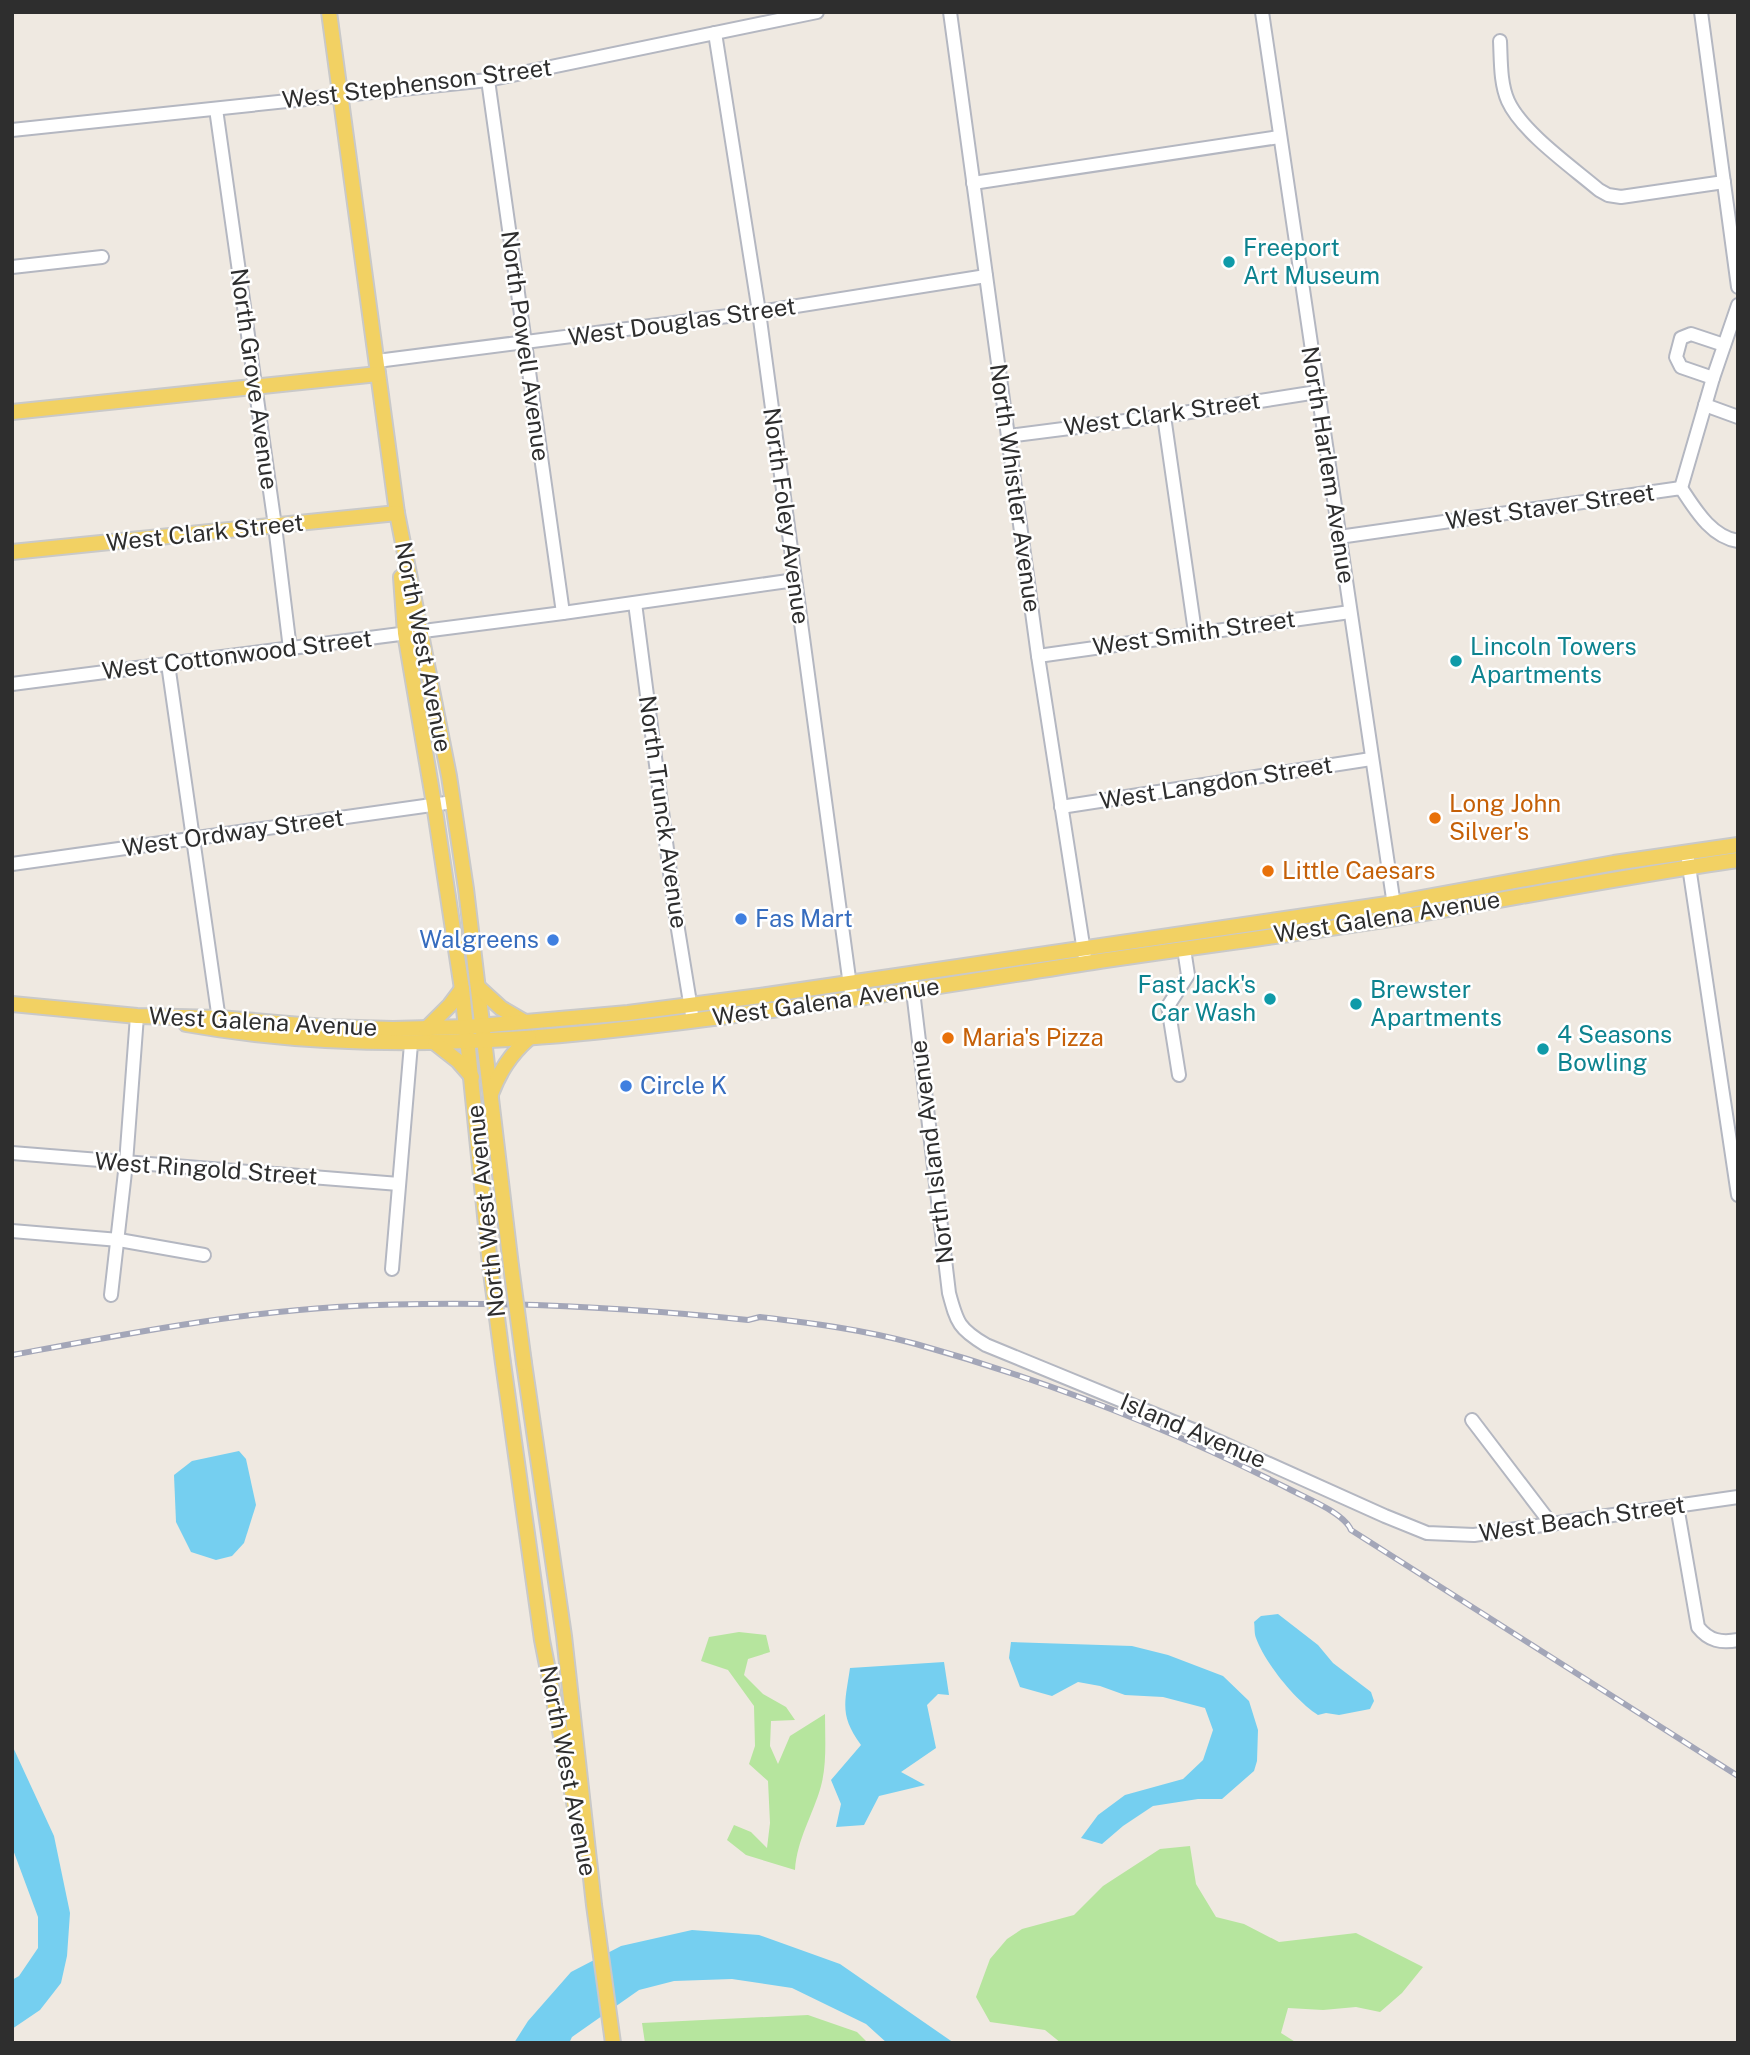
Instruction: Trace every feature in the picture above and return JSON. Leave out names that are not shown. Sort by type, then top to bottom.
[{"type":"main road","name":"North West Avenue","points":[[329,12],[467,1027],[490,1265],[503,1363],[542,1640],[594,1906]]},
{"type":"main road","name":"West Douglas Street","points":[[12,412],[254,386],[377,368]]},
{"type":"main road","name":"West Clark Street","points":[[12,552],[397,513]]},
{"type":"main road","name":"North West Avenue","points":[[412,632],[453,802],[483,1025],[511,1266],[564,1636],[594,1906],[613,2043]]},
{"type":"main road","name":"West Galena Avenue","points":[[219,1024],[426,1029],[692,1014],[852,999],[1184,949],[1687,860],[1738,845]]},
{"type":"main road","name":"West Galena Avenue","points":[[1687,860],[1738,860]]},
{"type":"main road","name":"West Galena Avenue","points":[[12,1004],[219,1024],[321,1041],[411,1044],[485,1042],[692,1014],[850,983],[1084,948],[1395,910]]},
{"type":"main road","points":[[478,988],[501,1008],[526,1022]]},
{"type":"main road","points":[[426,1029],[462,989]]},
{"type":"main road","points":[[490,1096],[503,1066],[513,1052],[529,1038]]},
{"type":"main road","points":[[435,1043],[458,1061],[472,1077]]},
{"type":"street","name":"West Stephenson Street","points":[[12,130],[488,80],[817,12]]},
{"type":"street","name":"North Whistler Avenue","points":[[950,12],[1038,656],[1086,963]]},
{"type":"street","name":"North Harlem Avenue","points":[[1262,12],[1395,910]]},
{"type":"street","points":[[1701,12],[1738,287]]},
{"type":"street","name":"North Foley Avenue","points":[[715,33],[759,312],[852,999]]},
{"type":"street","points":[[1500,41],[1501,69],[1507,99],[1522,123],[1599,190],[1621,197],[1724,182]]},
{"type":"street","name":"North Powell Avenue","points":[[488,80],[563,613]]},
{"type":"street","name":"North Grove Avenue","points":[[216,108],[290,649]]},
{"type":"street","points":[[973,183],[1279,137]]},
{"type":"street","points":[[12,267],[102,257]]},
{"type":"street","name":"West Douglas Street","points":[[377,368],[525,343],[759,312],[986,276]]},
{"type":"street","points":[[1681,488],[1713,378],[1738,305]]},
{"type":"street","points":[[1713,378],[1681,367],[1676,357],[1681,338],[1691,334],[1724,345]]},
{"type":"street","name":"West Clark Street","points":[[1008,436],[1317,392]]},
{"type":"street","points":[[1705,405],[1738,417]]},
{"type":"street","points":[[1164,415],[1195,632]]},
{"type":"street","name":"West Staver Street","points":[[1339,537],[1681,488],[1710,526],[1728,539],[1738,541]]},
{"type":"street","name":"West Cottonwood Street","points":[[12,684],[563,613],[795,580]]},
{"type":"street","name":"North Trunck Avenue","points":[[635,603],[675,911],[692,1014]]},
{"type":"street","name":"West Smith Street","points":[[1038,656],[1350,612]]},
{"type":"street","points":[[168,664],[219,1024]]},
{"type":"street","name":"West Langdon Street","points":[[1061,807],[1371,758]]},
{"type":"street","name":"West Ordway Street","points":[[12,864],[453,802]]},
{"type":"street","points":[[1687,860],[1738,1195]]},
{"type":"street","points":[[1179,1075],[1168,1006],[1188,975],[1184,949]]},
{"type":"street","name":"North Island Avenue","points":[[911,974],[949,1293],[961,1328]]},
{"type":"street","points":[[111,1295],[126,1163],[137,1016]]},
{"type":"street","points":[[391,1269],[411,1044]]},
{"type":"street","name":"West Ringold Street","points":[[12,1153],[399,1184]]},
{"type":"street","points":[[12,1231],[118,1240],[204,1255]]},
{"type":"street","name":"Island Avenue","points":[[961,1328],[986,1345],[1198,1432],[1385,1516],[1427,1532]]},
{"type":"street","points":[[1472,1420],[1552,1525]]},
{"type":"street","name":"West Beach Street","points":[[1427,1532],[1474,1535],[1738,1497]]},
{"type":"street","points":[[1677,1506],[1698,1627],[1712,1639],[1724,1642],[1738,1640]]},
{"type":"green space","points":[[739,1632],[766,1635],[770,1652],[748,1659],[744,1675],[763,1694],[786,1707],[795,1720],[771,1721],[770,1746],[778,1764],[790,1736],[825,1714],[823,1778],[799,1848],[795,1870],[746,1855],[727,1840],[734,1825],[751,1832],[767,1848],[770,1823],[768,1781],[749,1764],[755,1746],[754,1706],[728,1670],[701,1661],[709,1637]]},
{"type":"green space","points":[[1190,1846],[1196,1884],[1216,1917],[1244,1924],[1279,1942],[1356,1933],[1423,1967],[1402,1993],[1380,2012],[1356,2007],[1323,2010],[1288,2008],[1281,2033],[1297,2043],[1061,2043],[1045,2030],[990,2022],[976,1997],[990,1959],[1007,1939],[1022,1929],[1074,1915],[1103,1886],[1160,1849]]},
{"type":"green space","points":[[808,2015],[857,2032],[868,2043],[645,2043],[642,2023]]},
{"type":"water","points":[[239,1451],[246,1459],[256,1505],[244,1543],[232,1556],[216,1560],[191,1552],[176,1522],[174,1475],[192,1461]]},
{"type":"water","points":[[1278,1614],[1318,1645],[1333,1663],[1371,1692],[1374,1701],[1370,1709],[1339,1715],[1318,1715],[1291,1691],[1266,1659],[1255,1634],[1254,1622],[1261,1616]]},
{"type":"water","points":[[1011,1642],[1132,1646],[1168,1655],[1223,1676],[1249,1701],[1258,1730],[1254,1771],[1222,1799],[1198,1799],[1153,1806],[1102,1844],[1081,1838],[1098,1815],[1125,1795],[1183,1779],[1203,1760],[1213,1730],[1205,1708],[1163,1697],[1125,1695],[1078,1682],[1052,1696],[1020,1687],[1009,1658]]},
{"type":"water","points":[[944,1662],[949,1695],[938,1694],[927,1705],[936,1748],[901,1772],[925,1785],[879,1796],[864,1825],[836,1827],[841,1804],[831,1780],[861,1745],[849,1725],[845,1708],[850,1668]]},
{"type":"water","points":[[12,1745],[54,1836],[70,1913],[67,1956],[61,1983],[40,2010],[12,2029],[12,1980],[19,1976],[38,1948],[38,1917],[12,1847]]},
{"type":"water","points":[[692,1930],[759,1935],[840,1964],[954,2043],[887,2043],[866,2024],[792,1988],[732,1979],[674,1981],[639,1990],[572,2037],[569,2043],[514,2043],[528,2021],[571,1972],[621,1946]]},
{"type":"railway","points":[[12,1355],[174,1326],[295,1310],[439,1304],[594,1308],[748,1320],[760,1317],[897,1339],[1012,1373],[1154,1426],[1316,1502],[1341,1518],[1351,1530],[1738,1776]]},
{"type":"place","name":"Freeport Art Museum","points":[[1229,262]]},
{"type":"place","name":"Lincoln Towers Apartments","points":[[1456,661]]},
{"type":"place","name":"Long John Silver's","points":[[1435,818]]},
{"type":"place","name":"Little Caesars","points":[[1268,871]]},
{"type":"place","name":"Fas Mart","points":[[741,919]]},
{"type":"place","name":"Walgreens","points":[[553,940]]},
{"type":"place","name":"Fast Jack's Car Wash","points":[[1270,999]]},
{"type":"place","name":"Brewster Apartments","points":[[1356,1004]]},
{"type":"place","name":"Maria's Pizza","points":[[948,1038]]},
{"type":"place","name":"4 Seasons Bowling","points":[[1543,1049]]},
{"type":"place","name":"Circle K","points":[[626,1086]]}]
